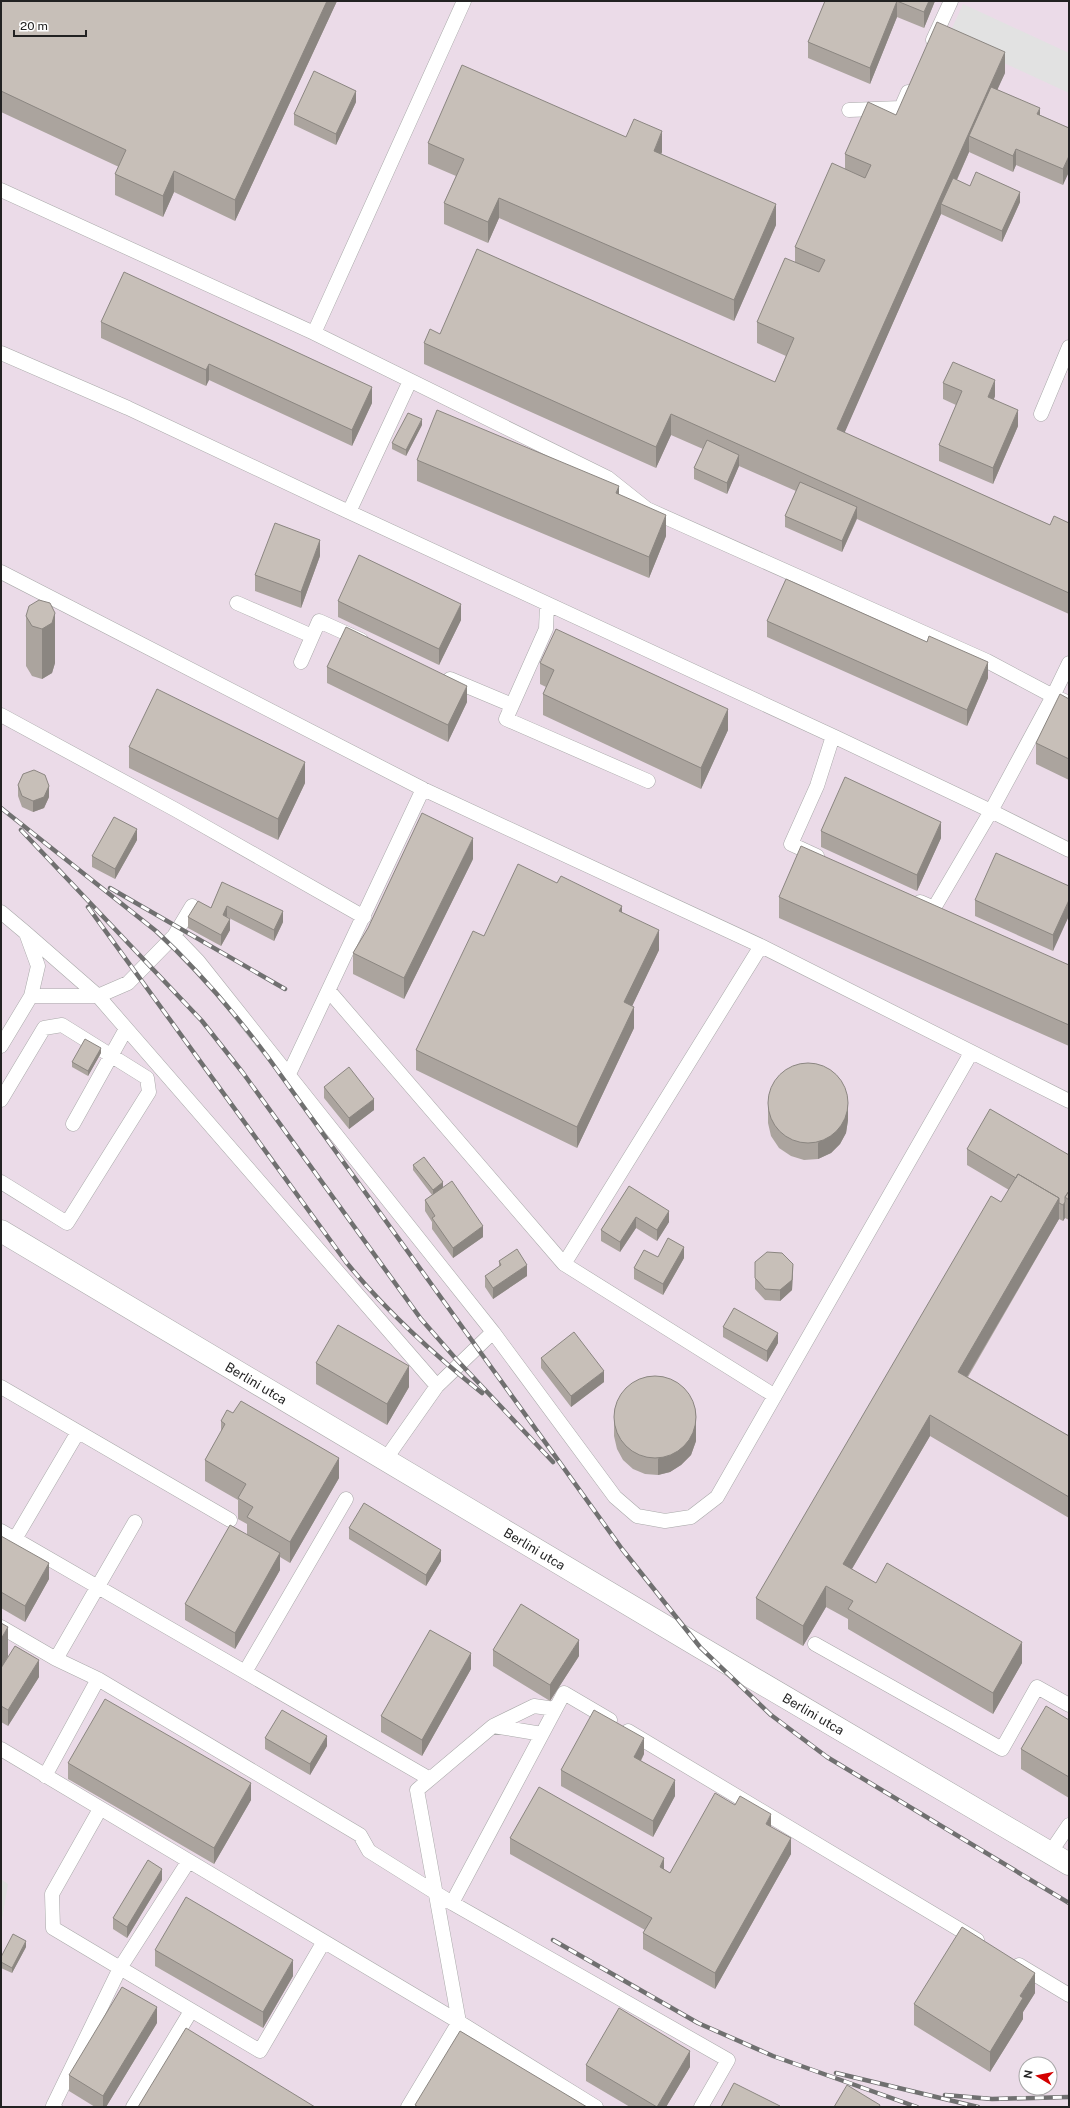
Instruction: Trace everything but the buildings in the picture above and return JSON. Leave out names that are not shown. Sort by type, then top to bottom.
[{"type":"street","name":"Berlini utca","points":[[1,1231],[385,1460],[1069,1864]]},
{"type":"lane","points":[[314,333],[464,1]]},
{"type":"lane","points":[[928,51],[951,1]]},
{"type":"lane","points":[[849,110],[901,108],[914,80]]},
{"type":"lane","points":[[1,190],[314,333],[608,478],[647,509],[987,661],[1069,703]]},
{"type":"lane","points":[[1040,414],[1069,347]]},
{"type":"lane","points":[[1,353],[128,408],[547,606],[658,655],[833,736],[1069,850]]},
{"type":"lane","points":[[349,512],[410,381]]},
{"type":"lane","points":[[1,572],[423,789],[761,946],[1069,1101]]},
{"type":"lane","points":[[237,603],[312,636]]},
{"type":"lane","points":[[547,606],[546,629],[506,719],[648,781]]},
{"type":"lane","points":[[301,662],[319,622],[376,646]]},
{"type":"lane","points":[[934,908],[991,811],[1053,696],[1069,663]]},
{"type":"lane","points":[[440,674],[512,705]]},
{"type":"lane","points":[[1,715],[176,810],[364,917]]},
{"type":"lane","points":[[827,860],[791,844],[817,786],[833,736]]},
{"type":"lane","points":[[288,1076],[423,789]]},
{"type":"lane","points":[[906,896],[948,915]]},
{"type":"lane","points":[[31,996],[98,996],[128,983],[174,936],[192,906]]},
{"type":"lane","points":[[1,912],[98,996],[437,1386]]},
{"type":"lane","points":[[1,1046],[31,996],[38,966],[26,933]]},
{"type":"lane","points":[[174,936],[198,961],[493,1332],[615,1498],[637,1516],[664,1521],[691,1517],[717,1497],[971,1053]]},
{"type":"lane","points":[[564,1264],[761,946]]},
{"type":"lane","points":[[329,991],[564,1264],[775,1396]]},
{"type":"lane","points":[[1,1100],[44,1028],[62,1025],[147,1078],[148,1092],[67,1223],[1,1182]]},
{"type":"lane","points":[[73,1124],[112,1057],[126,1029]]},
{"type":"lane","points":[[385,1460],[437,1386],[493,1332]]},
{"type":"lane","points":[[1,1387],[230,1520]]},
{"type":"lane","points":[[15,1539],[78,1432]]},
{"type":"lane","points":[[245,1672],[346,1498]]},
{"type":"lane","points":[[56,1659],[135,1522]]},
{"type":"lane","points":[[1,1531],[430,1779]]},
{"type":"lane","points":[[1,1627],[56,1659],[98,1679],[360,1835],[370,1851],[452,1903],[728,2060],[701,2107]]},
{"type":"lane","points":[[815,1644],[1002,1749],[1037,1687],[1069,1704]]},
{"type":"lane","points":[[45,1776],[98,1679]]},
{"type":"lane","points":[[452,1903],[564,1693],[987,1946]]},
{"type":"lane","points":[[408,2107],[459,2022],[418,1790],[493,1726],[534,1706],[555,1709]]},
{"type":"lane","points":[[493,1726],[542,1734]]},
{"type":"lane","points":[[1,1749],[323,1943],[459,2022],[596,2107]]},
{"type":"lane","points":[[100,1809],[52,1894],[54,1928],[191,2011],[260,2051],[323,1943]]},
{"type":"lane","points":[[1050,1852],[1069,1825]]},
{"type":"lane","points":[[53,2107],[120,1968],[188,1862]]},
{"type":"lane","points":[[1008,1958],[1069,1995]]},
{"type":"lane","points":[[133,2107],[191,2011]]},
{"type":"shaded area","points":[[1,1],[1069,1],[1069,2107],[1,2107],[1,1926],[8,1884],[1,1879]]},
{"type":"shaded area","points":[[963,4],[1069,53],[1069,93],[948,37]]},
{"type":"shaded area","points":[[1,1879],[9,1884],[1,1926]]},
{"type":"railway","points":[[1,808],[156,931],[186,960],[228,1007],[267,1056],[622,1549],[700,1647],[771,1715],[827,1757],[1069,1903]]},
{"type":"railway","points":[[21,830],[202,1021],[243,1073],[421,1319],[456,1359],[553,1462]]},
{"type":"railway","points":[[110,888],[285,989]]},
{"type":"railway","points":[[88,907],[346,1262],[394,1315],[445,1363],[482,1393]]},
{"type":"railway","points":[[553,1940],[698,2023],[773,2056],[917,2107]]},
{"type":"railway","points":[[836,2073],[978,2107]]},
{"type":"railway","points":[[945,2095],[992,2099],[1069,2097]]}]
